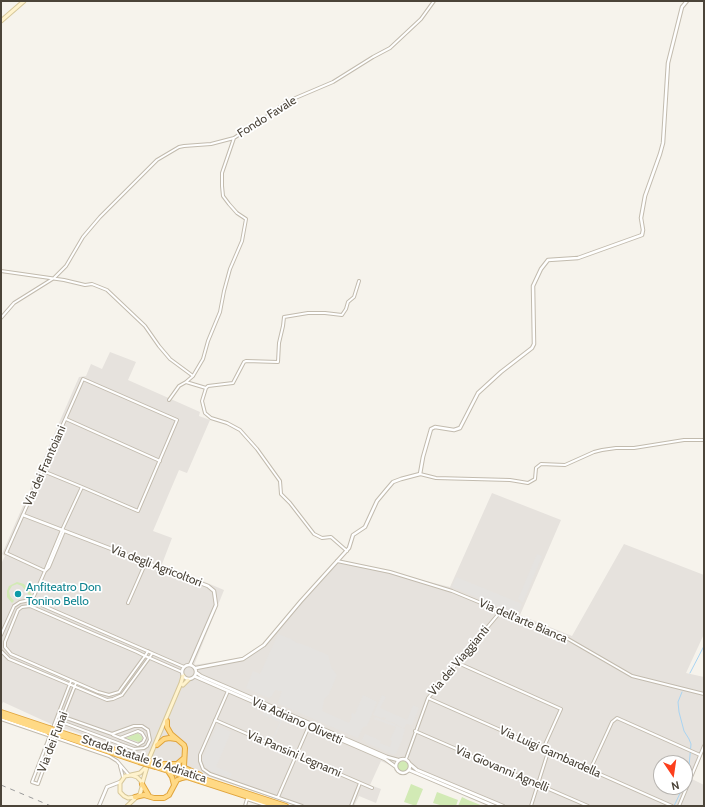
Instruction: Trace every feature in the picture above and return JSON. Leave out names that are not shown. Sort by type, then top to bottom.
[{"type":"highway","name":"Strada Statale 16 Adriatica","points":[[1,712],[49,732]]},
{"type":"highway","name":"Strada Statale 16 Adriatica","points":[[1,716],[139,760],[212,781],[286,806]]},
{"type":"highway","points":[[167,721],[167,727],[171,734],[184,744],[186,753],[184,766],[187,770],[212,781]]},
{"type":"highway","points":[[157,745],[164,739],[178,739]]},
{"type":"highway","points":[[157,765],[177,764],[182,761],[185,756]]},
{"type":"highway","name":"Strada Statale 16 Adriatica","points":[[157,765],[168,771],[276,806]]},
{"type":"highway","points":[[168,771],[172,777],[173,788]]},
{"type":"highway","points":[[135,797],[144,795],[159,799],[164,798],[169,794],[175,782],[182,778],[192,778]]},
{"type":"highway","points":[[142,784],[150,796]]},
{"type":"main road","points":[[1,21],[24,1]]},
{"type":"main road","points":[[126,806],[125,797],[120,790],[120,782],[123,778],[140,773],[146,768],[182,683],[182,674]]},
{"type":"main road","points":[[126,806],[141,792],[146,768],[182,683],[188,680]]},
{"type":"main road","points":[[130,775],[138,777],[142,784]]},
{"type":"main road","points":[[125,797],[135,797]]},
{"type":"street","name":"Fondo Favale","points":[[1,318],[14,303],[54,278],[66,266],[83,237],[100,217],[157,160],[179,147],[212,144],[234,138],[286,102],[333,82],[372,57],[390,48],[421,18],[434,1]]},
{"type":"street","points":[[420,474],[431,429],[435,427],[454,430],[460,428],[478,393],[533,346],[533,286],[541,269],[548,260],[578,258],[638,237],[644,233],[641,220],[645,196],[663,143],[668,63],[682,7],[687,1]]},
{"type":"street","points":[[169,400],[179,386],[193,376],[203,359],[208,341],[220,312],[230,268],[242,241],[246,218],[237,213],[223,196],[222,173],[234,138]]},
{"type":"street","points":[[1,271],[92,284],[107,290],[145,326],[170,359],[193,376]]},
{"type":"street","points":[[186,382],[206,388],[208,386],[233,383],[246,361],[278,362],[279,342],[284,317],[308,313],[342,315],[348,302],[354,297],[359,281]]},
{"type":"street","name":"Via dei Frantoiani","points":[[45,571],[6,553],[83,379],[177,420],[160,460]]},
{"type":"street","points":[[206,388],[202,401],[202,406],[205,413],[211,418],[227,423],[240,430],[257,449],[280,482],[281,494],[290,503],[307,527],[319,537],[332,538],[346,551]]},
{"type":"street","points":[[43,471],[138,511],[160,460],[66,419]]},
{"type":"street","points":[[1,635],[14,606],[25,600],[34,602],[184,667],[190,665],[196,668],[242,659],[260,648],[349,548],[353,536],[365,527],[378,501],[393,482],[400,478],[420,474],[436,478],[510,480],[528,483],[535,479],[536,468],[541,464],[564,465],[602,450],[634,448],[684,440],[704,440]]},
{"type":"street","points":[[34,596],[45,571],[49,567],[82,487]]},
{"type":"street","name":"Via degli Agricoltori","points":[[23,515],[208,586],[214,591],[216,605],[190,665]]},
{"type":"street","name":"Via dell'arte Bianca","points":[[337,561],[390,572],[442,588],[568,639],[632,676],[704,694]]},
{"type":"street","points":[[128,603],[146,562]]},
{"type":"street","points":[[148,651],[145,656],[119,692],[109,695],[71,681],[11,654],[5,647],[5,640],[18,610],[22,607],[30,606],[145,656],[150,658],[182,674],[188,680],[196,677],[196,668]]},
{"type":"street","name":"Via dei Viaggianti","points":[[406,759],[428,698],[501,612]]},
{"type":"street","points":[[1,651],[9,659],[107,700],[119,697],[125,692],[152,654]]},
{"type":"street","points":[[458,663],[561,709],[543,749]]},
{"type":"street","points":[[182,674],[184,667]]},
{"type":"street","name":"Via Adriano Olivetti","points":[[197,673],[229,690],[385,760],[402,773],[409,770],[494,806]]},
{"type":"street","name":"Via Adriano Olivetti","points":[[196,677],[387,756],[398,760],[406,759]]},
{"type":"street","name":"Via dei Funai","points":[[71,681],[56,720],[49,732],[32,782],[38,784],[76,683]]},
{"type":"street","points":[[91,694],[93,690]]},
{"type":"street","points":[[229,690],[200,755],[200,761],[203,769],[210,774],[302,806]]},
{"type":"street","name":"Via Luigi Gambardella","points":[[428,698],[672,806]]},
{"type":"street","points":[[58,715],[138,745],[143,742],[145,738],[142,733],[138,731],[120,738]]},
{"type":"street","points":[[590,770],[612,722],[617,718],[700,755]]},
{"type":"street","points":[[1,719],[49,732],[55,738],[109,756],[117,761],[130,775]]},
{"type":"street","points":[[56,720],[138,750],[147,746],[150,740],[149,732],[142,726],[134,726],[118,733],[110,734]]},
{"type":"street","name":"Via Pansini Legnami","points":[[215,720],[372,788]]},
{"type":"street","points":[[278,797],[309,726]]},
{"type":"street","name":"Via Giovanni Agnelli","points":[[415,731],[588,806]]},
{"type":"street","points":[[114,742],[118,733]]},
{"type":"street","points":[[679,806],[704,746]]},
{"type":"street","points":[[530,806],[548,752]]},
{"type":"street","points":[[406,759],[417,770],[503,806]]},
{"type":"street","points":[[396,767],[398,760]]},
{"type":"street","points":[[409,770],[410,764]]},
{"type":"street","points":[[120,765],[123,778]]},
{"type":"street","points":[[99,806],[107,787],[120,782]]},
{"type":"street","points":[[350,806],[360,783]]},
{"type":"street","points":[[112,785],[120,790]]},
{"type":"street","points":[[244,806],[247,799],[268,806]]},
{"type":"shaded area","points":[[110,352],[136,362],[128,380],[200,412],[199,416],[210,420],[187,473],[179,470],[153,531],[172,538],[162,564],[224,590],[194,665],[241,658],[261,645],[337,559],[450,587],[492,493],[561,520],[520,615],[572,636],[624,544],[704,575],[704,634],[686,673],[704,677],[704,751],[693,777],[693,755],[653,755],[653,795],[693,795],[693,780],[704,785],[704,806],[505,806],[418,769],[413,765],[408,757],[396,759],[392,766],[381,761],[370,785],[381,789],[376,803],[359,796],[354,806],[298,806],[51,724],[3,702],[1,706],[1,564],[5,556],[2,554],[79,377],[86,376],[91,364],[102,369]]},
{"type":"shaded area","points":[[537,554],[542,556],[523,603],[518,599]]},
{"type":"shaded area","points":[[456,577],[522,604],[518,614],[452,587]]},
{"type":"shaded area","points":[[278,634],[328,655],[331,667],[337,675],[329,694],[324,700],[322,711],[349,723],[352,713],[355,714],[363,695],[377,702],[367,726],[363,727],[358,738],[279,704],[278,702],[282,691],[275,690],[269,698],[246,688],[253,671],[260,674]]},
{"type":"shaded area","points":[[382,695],[386,697],[380,708],[407,720],[413,705],[419,708],[412,725],[406,724],[404,728],[397,724],[395,725],[405,729],[402,740],[396,754],[395,753],[394,755],[362,740],[365,734],[390,747],[392,741],[390,740],[396,727],[374,719],[375,717],[395,724],[395,723],[385,720],[386,718],[373,715]]},
{"type":"shaded area","points":[[264,712],[282,720],[273,741],[272,740],[280,722],[263,715]]},
{"type":"shaded area","points":[[217,726],[231,732],[216,767],[232,774],[230,778],[208,770],[203,763],[203,758]]},
{"type":"green space","points":[[17,582],[24,584],[34,598],[32,599],[22,586],[17,584],[12,586],[9,591],[10,596],[14,601],[12,603],[7,597],[7,591],[9,586]]},
{"type":"green space","points":[[138,733],[142,737],[142,740],[139,742],[126,738]]},
{"type":"green space","points":[[403,760],[407,762],[409,766],[407,770],[403,772],[399,770],[397,766],[399,762]]},
{"type":"green space","points":[[411,784],[423,789],[416,806],[404,802]]},
{"type":"green space","points":[[437,792],[458,800],[456,806],[443,806],[433,803]]},
{"type":"green space","points":[[462,797],[468,800],[483,806],[458,806]]},
{"type":"waterway","points":[[690,673],[704,646]]},
{"type":"waterway","points":[[682,692],[678,702],[679,712],[684,731],[691,744],[690,755]]},
{"type":"waterway","points":[[674,806],[679,795]]},
{"type":"railway","points":[[1,785],[51,806]]},
{"type":"place","name":"Anfiteatro Don Tonino Bello","points":[[18,594]]}]
